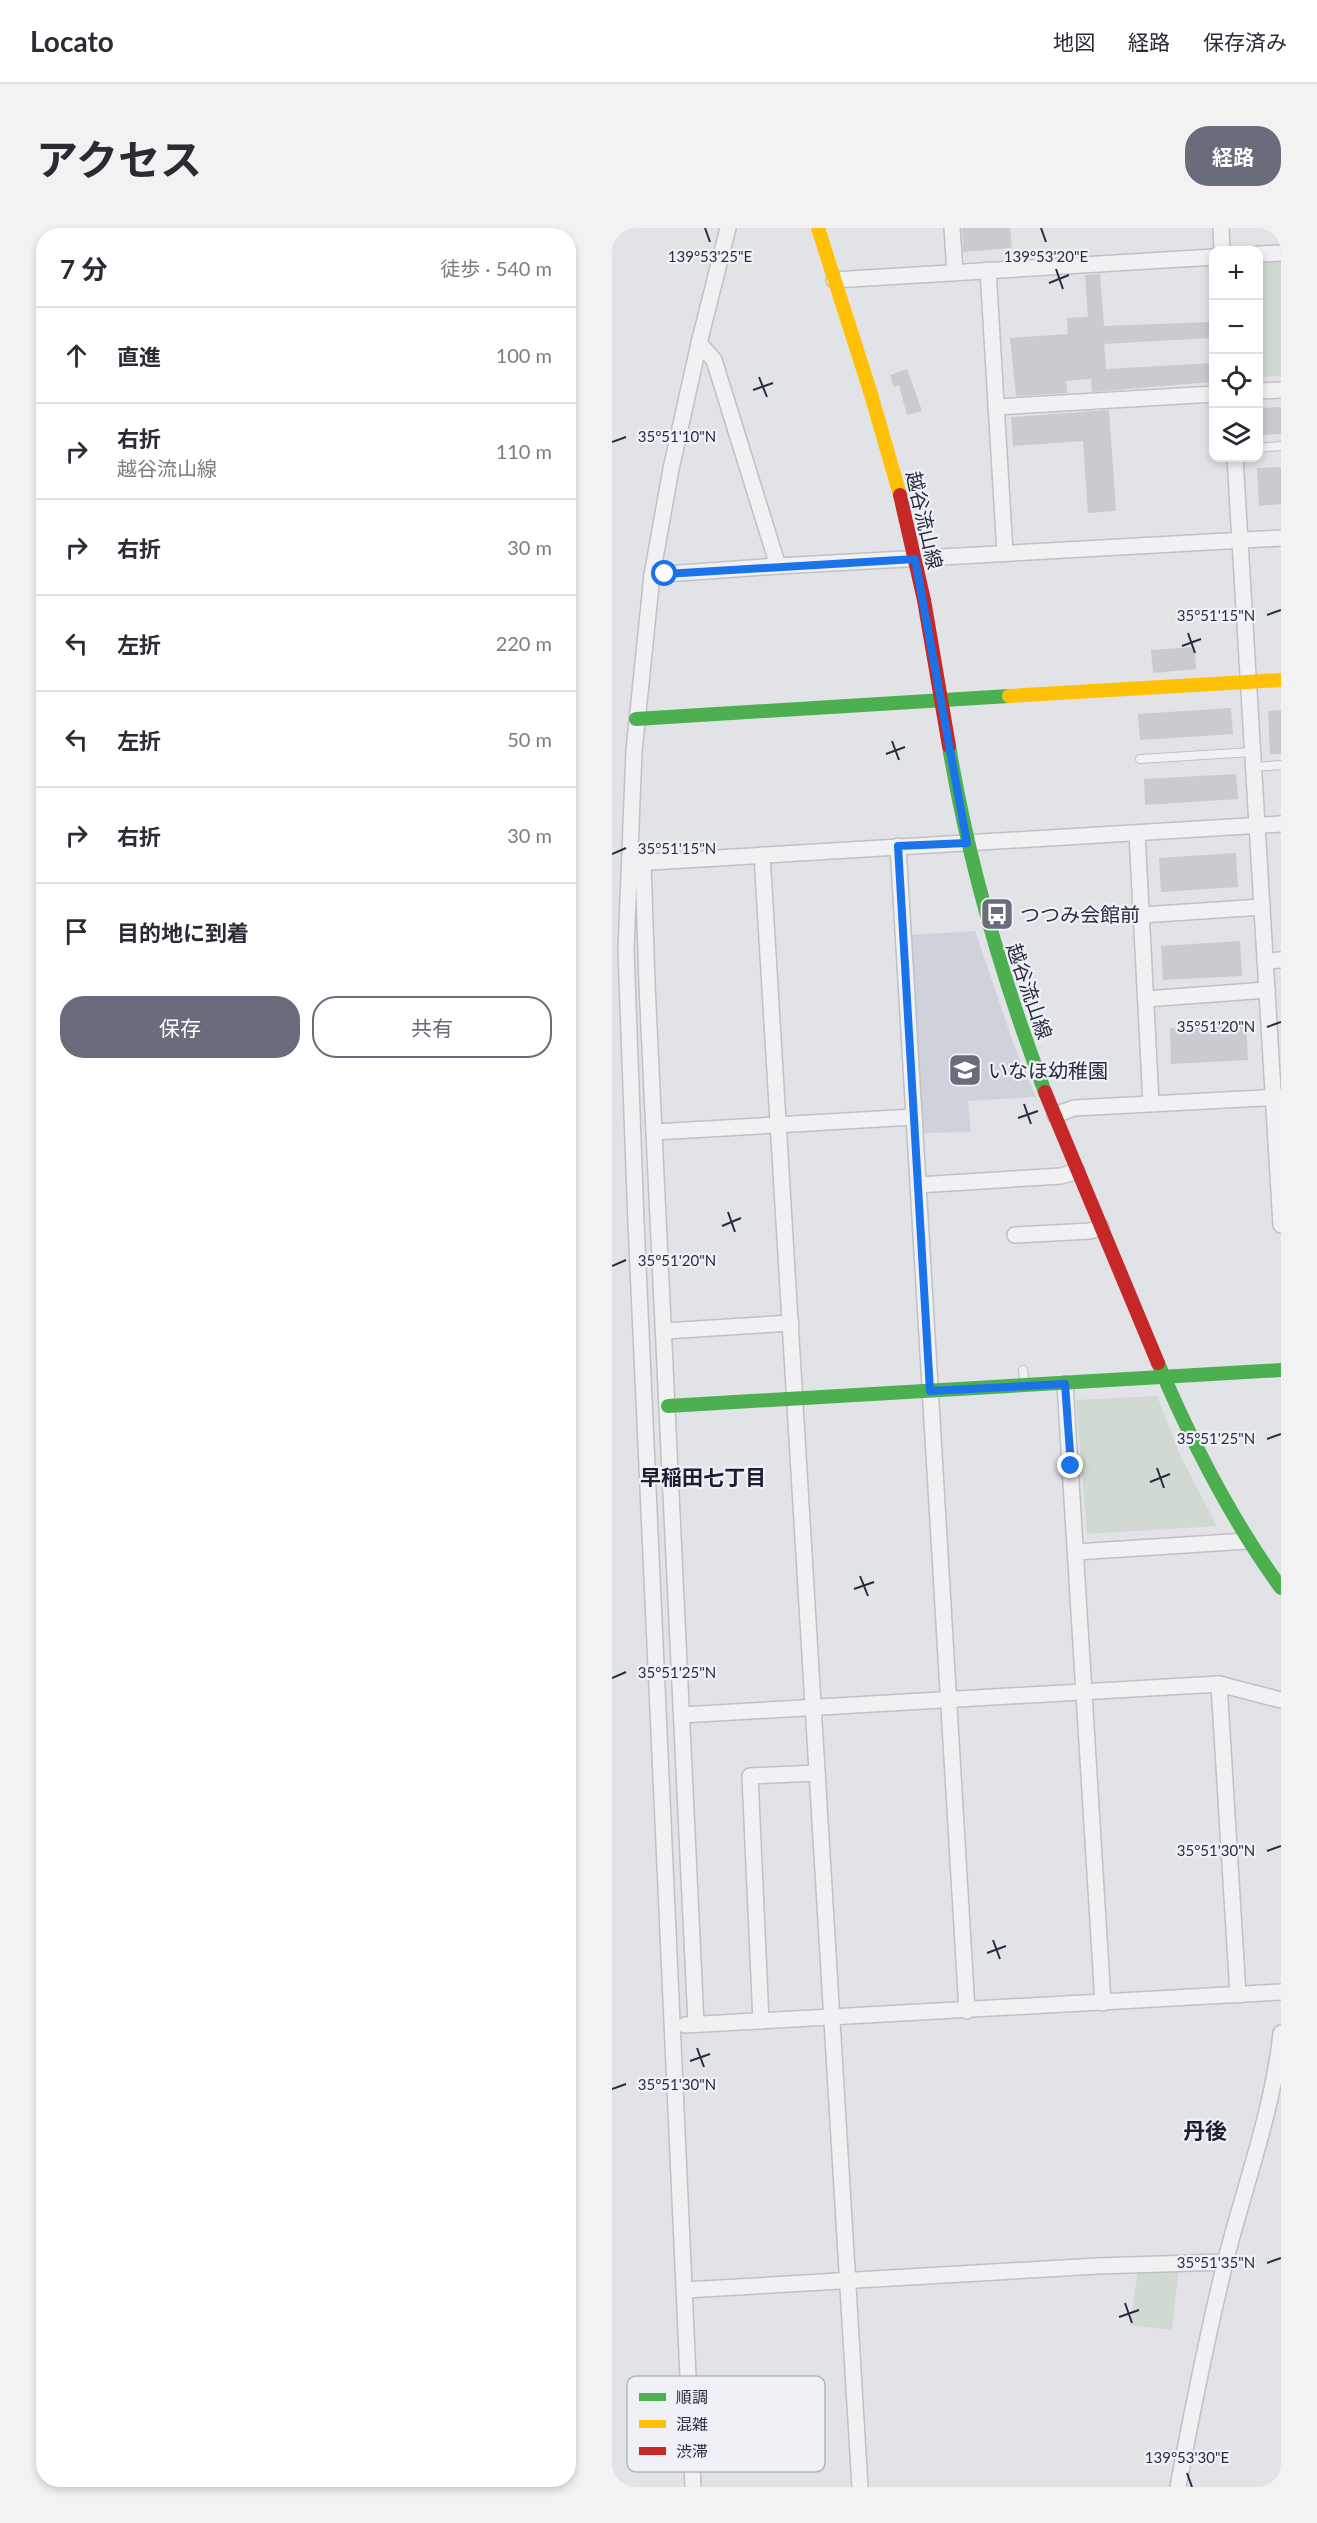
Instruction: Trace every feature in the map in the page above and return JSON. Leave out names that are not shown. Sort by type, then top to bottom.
[{"type":"main road","name":"越谷流山線","points":[[818,228],[898,480],[915,559],[967,843],[983,909],[1004,978],[1077,1171],[1204,1470],[1247,1541],[1281,1588]]},
{"type":"main road","points":[[636,718],[1281,680]]},
{"type":"main road","points":[[668,1406],[1281,1370]]},
{"type":"street","points":[[696,2024],[655,1132],[647,984],[636,862],[636,718],[652,575],[671,469],[728,228]]},
{"type":"street","points":[[952,228],[955,272]]},
{"type":"street","points":[[1221,228],[1222,246]]},
{"type":"street","points":[[1263,254],[1281,253]]},
{"type":"street","points":[[834,280],[1209,256]]},
{"type":"street","points":[[988,270],[1005,553]]},
{"type":"street","points":[[699,343],[714,360],[778,566]]},
{"type":"street","points":[[1263,391],[1281,390]]},
{"type":"street","points":[[996,407],[1209,394]]},
{"type":"street","points":[[1235,462],[1265,961],[1277,1097],[1281,1225]]},
{"type":"street","points":[[652,575],[1281,538]]},
{"type":"street","points":[[636,862],[1281,824]]},
{"type":"street","points":[[1137,833],[1151,1103]]},
{"type":"street","points":[[898,846],[967,2011]]},
{"type":"street","points":[[762,855],[860,2487]]},
{"type":"street","points":[[636,862],[626,950],[689,2376]]},
{"type":"street","points":[[1141,915],[1262,907]]},
{"type":"street","points":[[1265,961],[1281,960]]},
{"type":"street","points":[[1146,999],[1267,990]]},
{"type":"street","points":[[1055,1115],[1074,1107],[1277,1097]]},
{"type":"street","points":[[655,1132],[914,1118]]},
{"type":"street","points":[[918,1185],[1053,1177],[1077,1171]]},
{"type":"street","points":[[1016,1234],[1090,1231],[1101,1227]]},
{"type":"street","points":[[665,1331],[791,1323]]},
{"type":"street","points":[[1065,1384],[1102,2003]]},
{"type":"street","points":[[1076,1552],[1247,1541]]},
{"type":"street","points":[[682,1715],[1219,1684],[1281,1700]]},
{"type":"street","points":[[1219,1684],[1238,1995]]},
{"type":"street","points":[[761,2021],[750,1776],[817,1773]]},
{"type":"street","points":[[673,2025],[967,2011],[1281,1992]]},
{"type":"street","points":[[1178,2487],[1225,2262],[1255,2156],[1278,2057],[1281,2033]]},
{"type":"street","points":[[686,2290],[1097,2266],[1225,2262]]},
{"type":"street","points":[[692,2472],[693,2487]]},
{"type":"lane","points":[[1263,448],[1281,446]]},
{"type":"lane","points":[[1140,759],[1253,760],[1281,765]]},
{"type":"lane","points":[[1023,1370],[1025,1386]]},
{"type":"shaded area","points":[[1281,260],[1281,376],[1263,377],[1263,262]]},
{"type":"shaded area","points":[[975,931],[1016,1051],[1036,1097],[968,1101],[971,1132],[921,1133],[910,935]]},
{"type":"shaded area","points":[[1157,1396],[1180,1455],[1217,1526],[1087,1534],[1076,1400]]},
{"type":"shaded area","points":[[1179,2268],[1172,2330],[1130,2325],[1138,2270]]},
{"type":"building","points":[[962,228],[1010,228],[1012,248],[963,252]]},
{"type":"building","points":[[1100,274],[1104,326],[1209,322],[1209,338],[1104,344],[1106,369],[1209,363],[1209,382],[1092,392],[1091,379],[1066,381],[1067,393],[1016,396],[1010,338],[1068,334],[1067,318],[1088,317],[1085,275]]},
{"type":"building","points":[[907,369],[922,411],[907,415],[899,385],[894,387],[890,375]]},
{"type":"building","points":[[1281,407],[1281,434],[1263,435],[1263,408]]},
{"type":"building","points":[[1109,410],[1116,511],[1088,513],[1083,441],[1013,446],[1011,417]]},
{"type":"building","points":[[1281,467],[1281,504],[1259,506],[1257,468]]},
{"type":"building","points":[[1195,647],[1196,669],[1153,673],[1151,650]]},
{"type":"building","points":[[1231,708],[1233,734],[1140,740],[1138,714]]},
{"type":"building","points":[[1281,710],[1281,754],[1270,754],[1268,711]]},
{"type":"building","points":[[1236,774],[1238,799],[1145,805],[1144,779]]},
{"type":"building","points":[[1236,853],[1238,887],[1161,892],[1159,858]]},
{"type":"building","points":[[1240,941],[1242,976],[1163,980],[1161,946]]},
{"type":"building","points":[[1246,1024],[1248,1060],[1171,1064],[1170,1028]]},
{"type":"traffic: fast","points":[[636,719],[1009,696]]},
{"type":"traffic: fast","points":[[949,746],[966,835],[988,921],[1045,1092]]},
{"type":"traffic: fast","points":[[1158,1363],[1213,1479],[1245,1535],[1281,1588]]},
{"type":"traffic: fast","points":[[668,1406],[1281,1370]]},
{"type":"traffic: slow","points":[[818,228],[870,391],[900,495]]},
{"type":"traffic: slow","points":[[1009,696],[1281,680]]},
{"type":"traffic: jam","points":[[900,495],[924,600],[949,746]]},
{"type":"traffic: jam","points":[[1045,1092],[1158,1363]]},
{"type":"place","name":"つつみ会館前","points":[[997,914]]},
{"type":"place","name":"いなほ幼稚園","points":[[965,1070]]},
{"type":"district","name":"早稲田七丁目","points":[[703,1476]]},
{"type":"district","name":"丹後","points":[[1205,2130]]},
{"type":"route","points":[[665,574],[915,559],[967,843],[898,846],[930,1391],[1065,1384],[1071,1466]]}]
